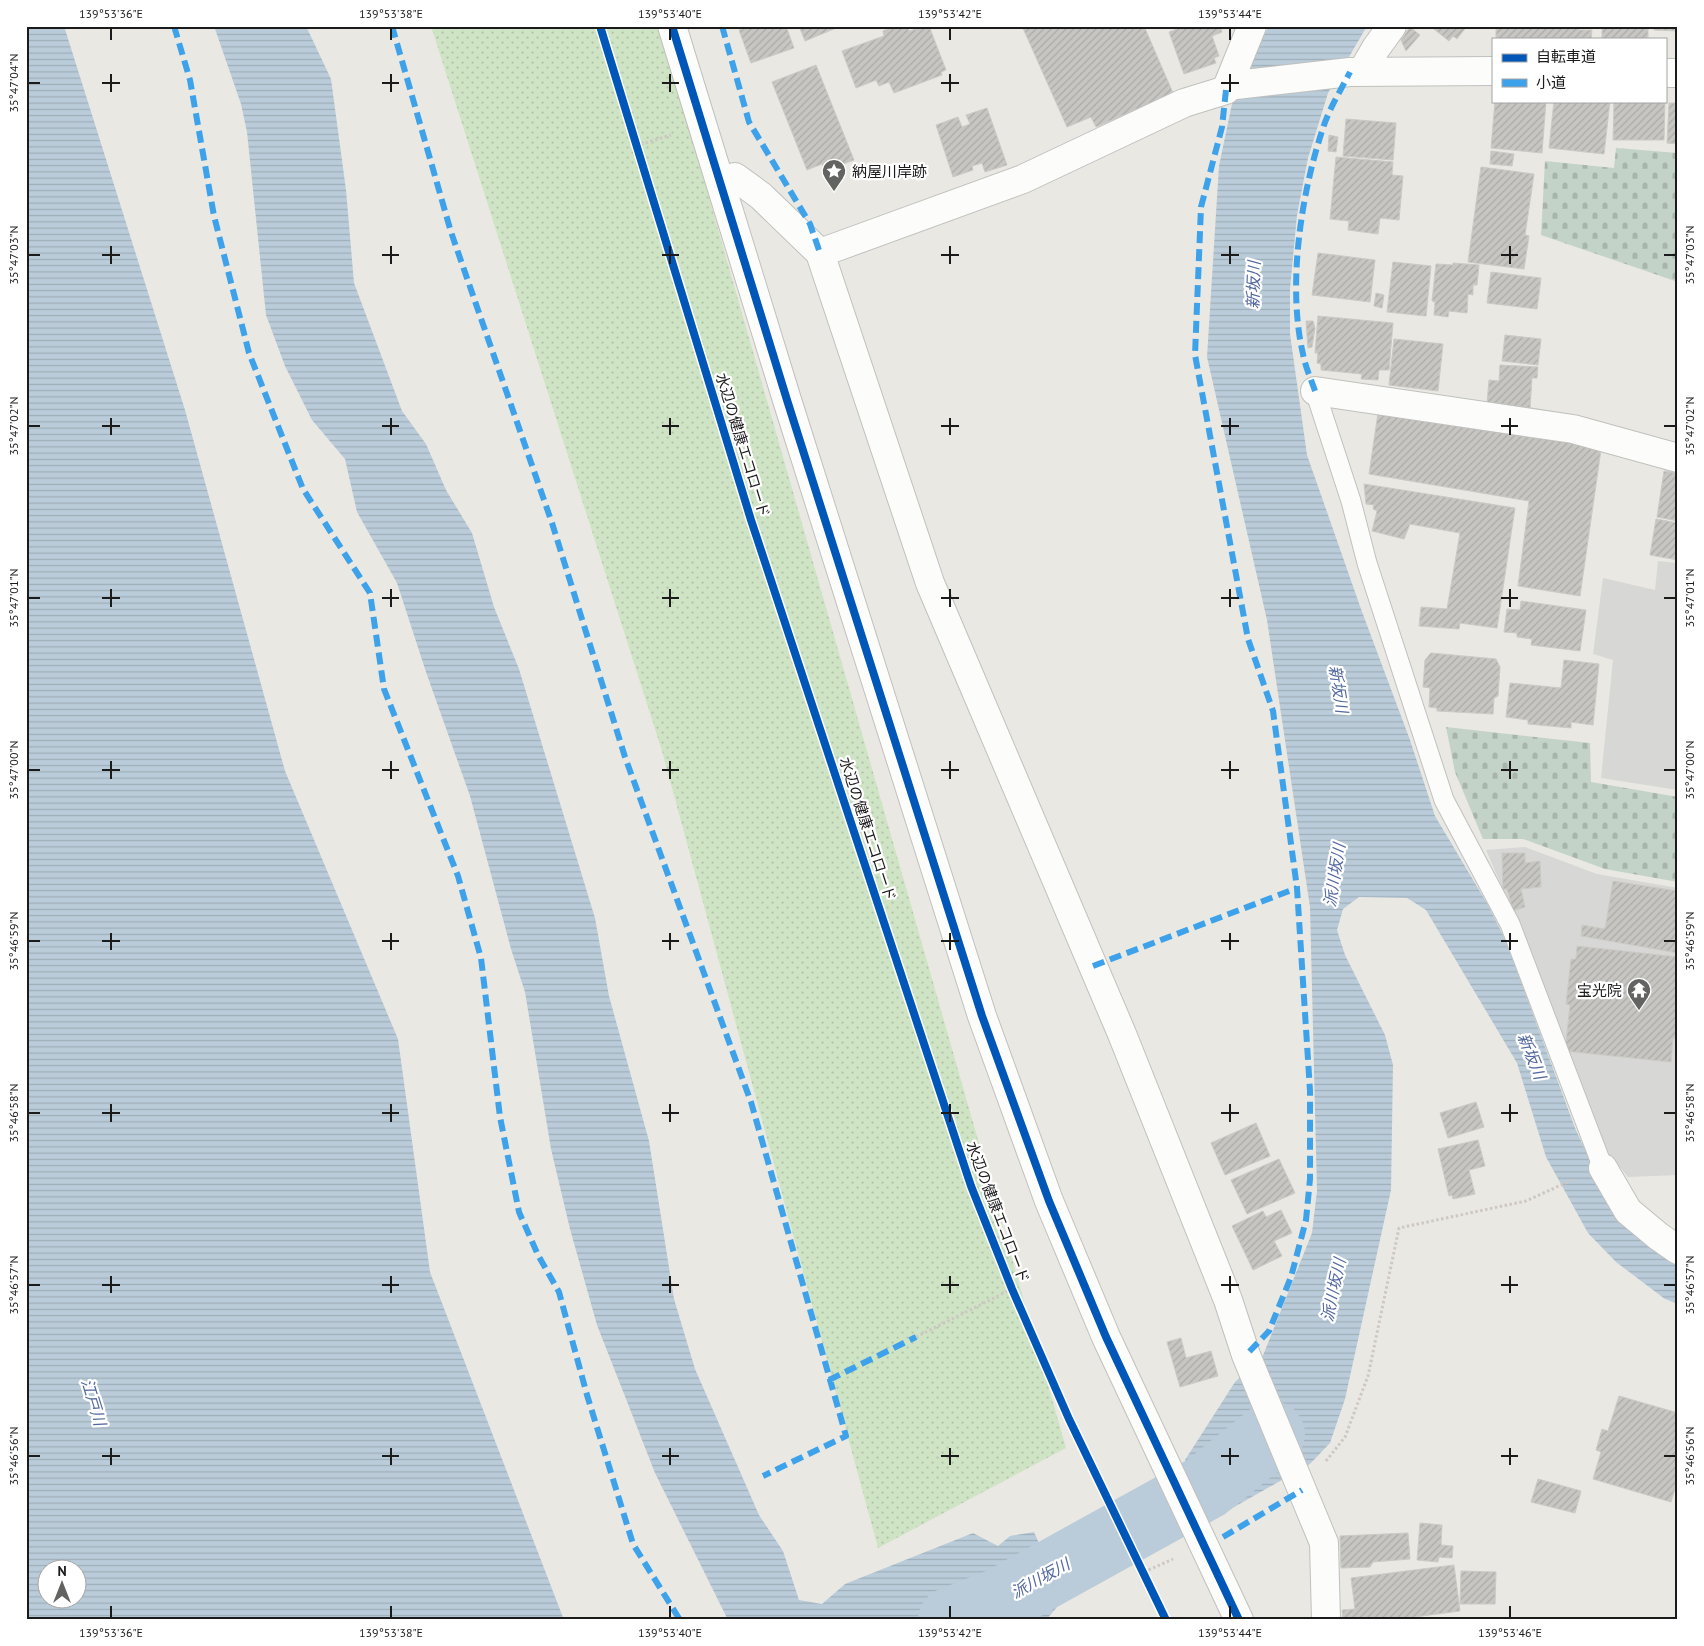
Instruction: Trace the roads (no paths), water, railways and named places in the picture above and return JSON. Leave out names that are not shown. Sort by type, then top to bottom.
[{"type":"street","points":[[672,26],[784,390],[986,1025],[1049,1201],[1106,1337],[1239,1620]]},
{"type":"street","points":[[820,253],[1023,179],[1184,103],[1226,90],[1252,26]]},
{"type":"street","points":[[1356,72],[1392,26]]},
{"type":"street","points":[[1227,86],[1356,72],[1492,71]]},
{"type":"street","points":[[721,181],[735,177],[761,196],[820,253],[930,583],[1118,1026],[1228,1300],[1246,1354],[1324,1543],[1326,1620]]},
{"type":"street","points":[[1315,390],[1573,429],[1678,458]]},
{"type":"street","points":[[1603,1168],[1628,1211],[1678,1250]]},
{"type":"lane","points":[[1315,390],[1351,501],[1367,563],[1444,800],[1510,924],[1603,1168]]},
{"type":"water","name":"江戸川","points":[[26,26],[64,26],[185,410],[285,771],[398,1039],[430,1272],[564,1620],[26,1620]]},
{"type":"water","points":[[214,26],[306,26],[331,79],[346,190],[354,283],[402,411],[426,444],[446,490],[472,533],[494,607],[519,669],[595,918],[609,996],[649,1141],[674,1299],[695,1369],[759,1515],[783,1551],[799,1600],[822,1604],[845,1584],[973,1533],[998,1546],[1010,1536],[1034,1532],[1064,1599],[1046,1620],[728,1620],[655,1473],[597,1325],[570,1229],[551,1149],[525,992],[511,949],[470,796],[397,583],[357,512],[345,459],[312,420],[285,366],[266,315],[247,132],[241,104]]},
{"type":"water","name":"新坂川","points":[[1270,26],[1367,26],[1328,93],[1308,158],[1297,215],[1290,289],[1290,334],[1307,455],[1361,609],[1410,740],[1435,816],[1488,905],[1506,941],[1575,1128],[1606,1195],[1631,1232],[1668,1259],[1678,1263],[1678,1304],[1665,1299],[1616,1262],[1588,1233],[1546,1157],[1517,1063],[1426,910],[1407,898],[1359,897],[1343,909],[1337,930],[1345,955],[1385,1035],[1393,1065],[1391,1190],[1345,1399],[1330,1443],[1310,1464],[1215,1518],[1185,1460],[1235,1382],[1262,1358],[1312,1233],[1317,1191],[1310,907],[1267,620],[1207,357],[1219,166],[1233,99],[1245,58]]},
{"type":"waterway","name":"派川坂川","points":[[951,1620],[1000,1601],[1206,1487],[1272,1434]]},
{"type":"place","name":"納屋川岸跡","points":[[834,192]]},
{"type":"place","name":"宝光院","points":[[1639,1011]]}]
